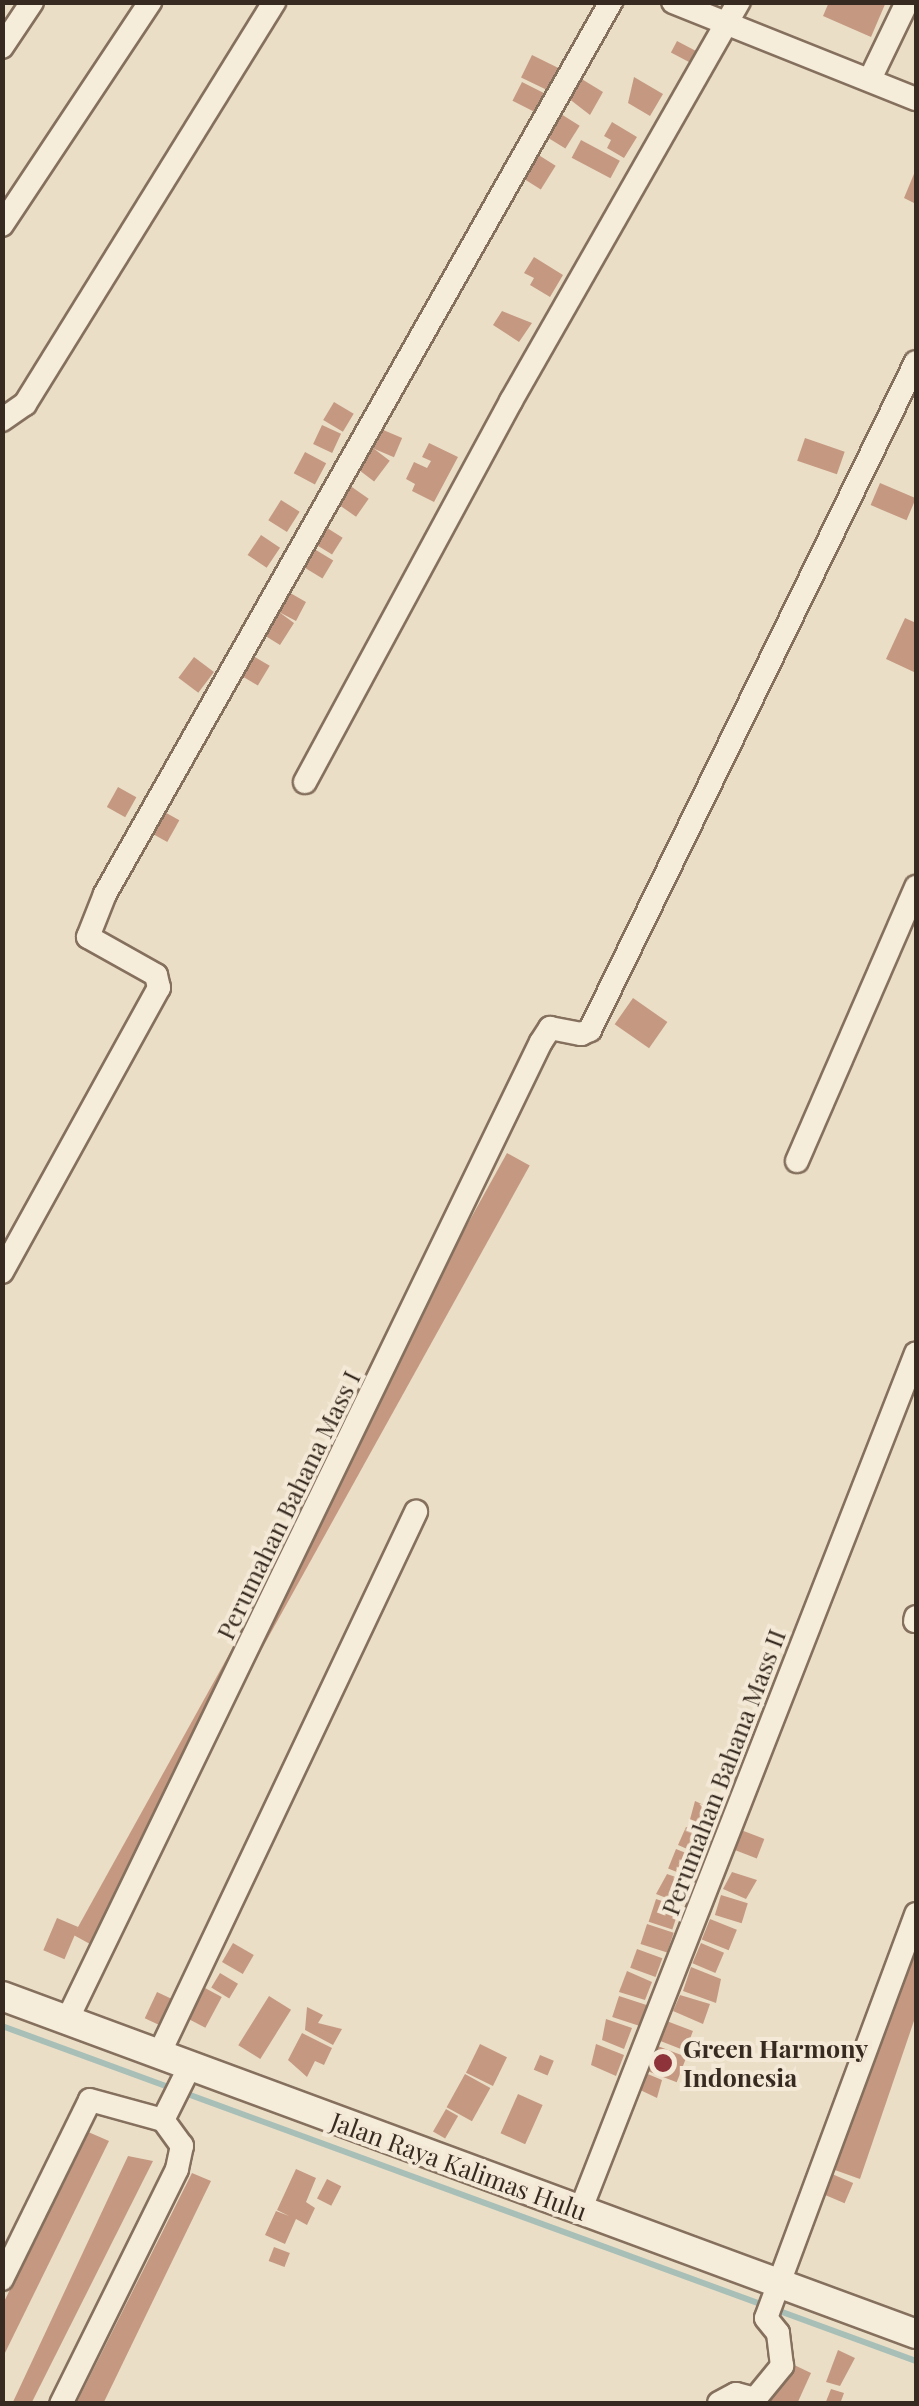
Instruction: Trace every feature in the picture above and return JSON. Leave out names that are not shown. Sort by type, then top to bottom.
[{"type":"street","points":[[2,46],[32,2]]},
{"type":"street","points":[[2,225],[150,2]]},
{"type":"street","points":[[2,420],[26,404],[274,2]]},
{"type":"street","points":[[2,1272],[159,988],[156,975],[92,944],[90,929],[97,920],[104,894],[612,2]]},
{"type":"street","points":[[673,2],[916,99]]},
{"type":"street","points":[[306,782],[511,400],[739,2]]},
{"type":"street","points":[[870,79],[907,2]]},
{"type":"street","name":"Perumahan Bahana Mass I","points":[[69,2016],[540,1042],[548,1030],[562,1027],[581,1034],[590,1030],[916,362]]},
{"type":"street","points":[[797,1161],[916,888]]},
{"type":"street","name":"Perumahan Bahana Mass II","points":[[580,2211],[916,1352]]},
{"type":"street","points":[[160,2052],[416,1512]]},
{"type":"street","points":[[719,2402],[736,2394],[755,2399],[782,2366],[775,2297],[916,1914]]},
{"type":"street","name":"Jalan Raya Kalimas Hulu","points":[[2,1996],[69,2016],[160,2052],[184,2079],[580,2211],[775,2297],[916,2334]]},
{"type":"street","points":[[163,2120],[184,2079]]},
{"type":"street","points":[[2,2278],[90,2100],[163,2120],[182,2146],[177,2170],[61,2404]]},
{"type":"building","points":[[829,2],[886,2],[871,37],[823,16]]},
{"type":"building","points":[[677,41],[696,51],[689,62],[671,52]]},
{"type":"building","points":[[532,55],[559,68],[548,91],[521,77]]},
{"type":"building","points":[[634,77],[663,94],[650,116],[628,103]]},
{"type":"building","points":[[580,78],[603,92],[590,115],[568,98]]},
{"type":"building","points":[[522,82],[544,93],[535,112],[512,101]]},
{"type":"building","points":[[561,114],[580,126],[565,149],[547,137]]},
{"type":"building","points":[[612,122],[637,137],[624,158],[607,148],[611,140],[604,136]]},
{"type":"building","points":[[581,140],[620,161],[610,178],[572,158]]},
{"type":"building","points":[[537,154],[556,166],[541,189],[522,178]]},
{"type":"building","points":[[916,169],[916,204],[904,198]]},
{"type":"building","points":[[534,257],[563,275],[550,297],[530,285],[534,278],[524,273]]},
{"type":"building","points":[[502,311],[532,323],[519,342],[493,325]]},
{"type":"building","points":[[334,402],[354,414],[343,432],[323,420]]},
{"type":"building","points":[[322,425],[341,434],[332,453],[313,444]]},
{"type":"building","points":[[381,429],[402,438],[394,457],[373,448]]},
{"type":"building","points":[[805,438],[845,452],[837,474],[797,461]]},
{"type":"building","points":[[429,443],[458,457],[434,502],[412,491],[415,484],[406,479],[414,462],[427,468],[431,461],[422,457]]},
{"type":"building","points":[[373,448],[390,461],[374,481],[357,469]]},
{"type":"building","points":[[305,452],[326,463],[315,484],[294,473]]},
{"type":"building","points":[[880,483],[916,498],[907,520],[871,505]]},
{"type":"building","points":[[349,485],[369,499],[356,517],[336,503]]},
{"type":"building","points":[[281,500],[300,512],[287,532],[268,520]]},
{"type":"building","points":[[324,526],[343,538],[332,555],[313,543]]},
{"type":"building","points":[[261,535],[280,548],[267,568],[248,555]]},
{"type":"building","points":[[311,547],[333,560],[322,578],[300,565]]},
{"type":"building","points":[[285,590],[306,602],[296,621],[279,612],[294,623],[280,645],[259,632]]},
{"type":"building","points":[[905,618],[916,623],[916,673],[886,659]]},
{"type":"building","points":[[250,654],[270,666],[258,686],[238,674]]},
{"type":"building","points":[[194,657],[214,672],[198,693],[178,678]]},
{"type":"building","points":[[118,787],[136,797],[125,817],[107,807]]},
{"type":"building","points":[[161,810],[179,820],[167,842],[149,832]]},
{"type":"building","points":[[633,998],[667,1022],[649,1048],[615,1024]]},
{"type":"building","points":[[507,1153],[530,1166],[96,1948],[74,1935]]},
{"type":"building","points":[[695,1801],[717,1811],[709,1830],[689,1823]]},
{"type":"building","points":[[686,1827],[707,1833],[701,1855],[678,1845]]},
{"type":"building","points":[[741,1830],[764,1839],[757,1859],[733,1850]]},
{"type":"building","points":[[676,1849],[698,1858],[690,1877],[668,1868]]},
{"type":"building","points":[[732,1872],[757,1880],[746,1899],[723,1889]]},
{"type":"building","points":[[667,1874],[690,1882],[682,1904],[656,1894]]},
{"type":"building","points":[[721,1895],[748,1903],[742,1923],[715,1915]]},
{"type":"building","points":[[656,1899],[680,1907],[672,1930],[649,1922]]},
{"type":"building","points":[[57,1918],[78,1927],[64,1959],[43,1950]]},
{"type":"building","points":[[710,1919],[737,1930],[729,1950],[702,1939]]},
{"type":"building","points":[[647,1924],[674,1933],[667,1953],[641,1944]]},
{"type":"building","points":[[233,1943],[254,1955],[243,1974],[222,1962]]},
{"type":"building","points":[[701,1943],[724,1953],[715,1973],[692,1963]]},
{"type":"building","points":[[916,1944],[916,2015],[860,2179],[832,2169]]},
{"type":"building","points":[[637,1949],[662,1958],[656,1977],[630,1968]]},
{"type":"building","points":[[691,1967],[721,1979],[716,2003],[683,1991]]},
{"type":"building","points":[[627,1971],[652,1982],[645,2000],[619,1992]]},
{"type":"building","points":[[220,1973],[238,1984],[229,1998],[211,1988]]},
{"type":"building","points":[[205,1988],[222,1997],[205,2028],[189,2019]]},
{"type":"building","points":[[157,1992],[181,2003],[168,2029],[145,2018]]},
{"type":"building","points":[[680,1995],[710,2004],[703,2024],[673,2011]]},
{"type":"building","points":[[269,1996],[291,2010],[260,2059],[238,2045]]},
{"type":"building","points":[[619,1996],[647,2005],[640,2026],[612,2017]]},
{"type":"building","points":[[307,2007],[323,2015],[318,2023],[342,2029],[333,2045],[305,2030]]},
{"type":"building","points":[[606,2019],[632,2028],[624,2049],[602,2040]]},
{"type":"building","points":[[664,2020],[693,2031],[685,2051],[656,2040]]},
{"type":"building","points":[[302,2033],[332,2048],[324,2065],[315,2061],[307,2077],[288,2060]]},
{"type":"building","name":"Green Harmony Indonesia","points":[[650,2043],[686,2057],[677,2082],[640,2068]]},
{"type":"building","points":[[480,2044],[507,2057],[493,2086],[466,2073]]},
{"type":"building","points":[[596,2044],[624,2055],[616,2076],[591,2065]]},
{"type":"building","points":[[540,2055],[554,2061],[548,2076],[534,2070]]},
{"type":"building","points":[[643,2072],[662,2080],[657,2098],[636,2088]]},
{"type":"building","points":[[465,2074],[490,2088],[472,2121],[447,2107]]},
{"type":"building","points":[[518,2094],[543,2105],[525,2144],[501,2133]]},
{"type":"building","points":[[446,2109],[458,2116],[445,2139],[433,2132]]},
{"type":"building","points":[[86,2131],[109,2141],[2,2359],[2,2306]]},
{"type":"building","points":[[128,2156],[153,2161],[31,2404],[12,2404]]},
{"type":"building","points":[[296,2169],[316,2178],[306,2202],[315,2208],[307,2225],[296,2219],[285,2244],[265,2235],[276,2211],[289,2216],[277,2210]]},
{"type":"building","points":[[192,2173],[211,2181],[103,2404],[76,2404]]},
{"type":"building","points":[[832,2174],[853,2183],[845,2203],[823,2194]]},
{"type":"building","points":[[327,2179],[341,2186],[331,2206],[317,2199]]},
{"type":"building","points":[[274,2247],[290,2253],[284,2267],[269,2261]]},
{"type":"building","points":[[838,2350],[855,2358],[840,2386],[826,2382]]},
{"type":"building","points":[[790,2363],[811,2373],[797,2404],[766,2404]]},
{"type":"building","points":[[831,2389],[844,2393],[840,2404],[825,2404]]},
{"type":"waterway","points":[[2,2026],[916,2361]]},
{"type":"place","name":"Green Harmony Indonesia","points":[[663,2063]]}]
